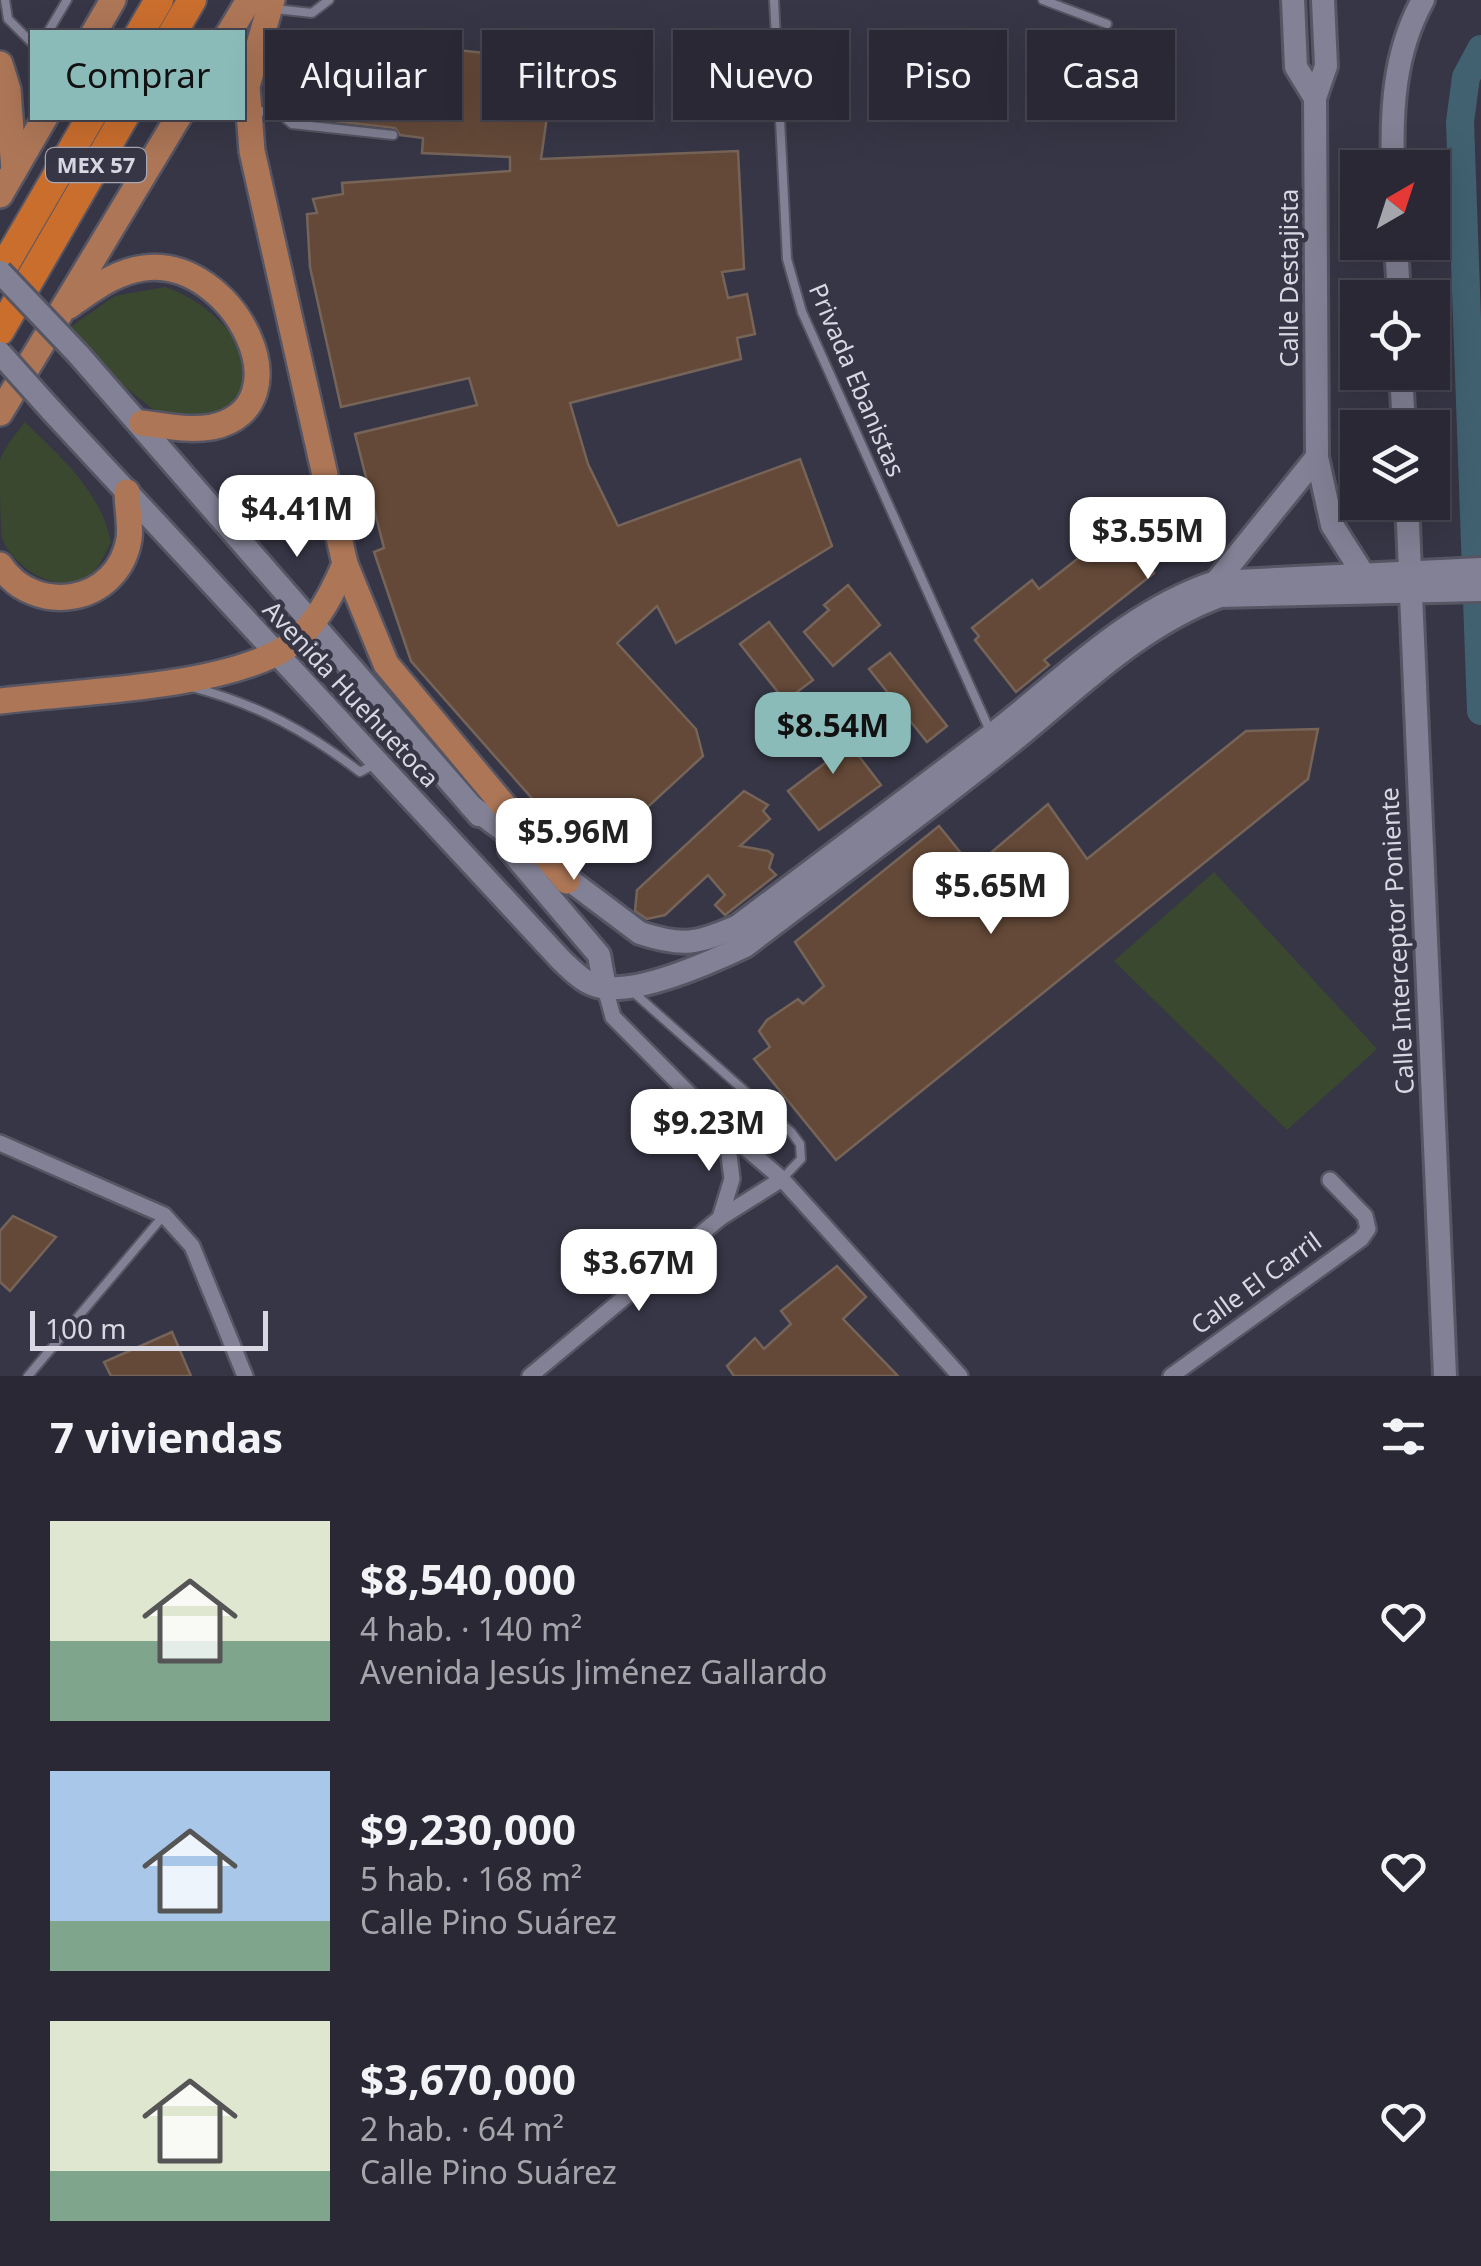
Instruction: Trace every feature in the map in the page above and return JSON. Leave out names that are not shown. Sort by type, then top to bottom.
[{"type":"highway","name":"MEX 57","points":[[0,272],[159,0]]},
{"type":"highway","name":"MEX 57","points":[[0,331],[192,0]]},
{"type":"main road","points":[[95,30],[112,0]]},
{"type":"main road","name":"Calle Destajista","points":[[1293,0],[1296,67],[1315,98]]},
{"type":"main road","name":"Calle Destajista","points":[[1323,0],[1326,66],[1315,98],[1318,457],[1332,525],[1362,582]]},
{"type":"main road","points":[[1393,150],[1392,118],[1398,65],[1423,0]]},
{"type":"main road","points":[[264,3],[247,110],[252,151],[345,564],[386,664],[567,881]]},
{"type":"main road","points":[[0,414],[60,312],[264,3]]},
{"type":"main road","points":[[0,64],[8,90],[14,171]]},
{"type":"main road","points":[[0,195],[44,120]]},
{"type":"main road","points":[[60,312],[112,276],[145,268],[177,269],[205,284],[228,306],[252,339],[259,366],[252,393],[237,416],[214,426],[187,428],[142,423]]},
{"type":"main road","name":"Avenida Huehuetoca","points":[[0,272],[142,423],[472,806]]},
{"type":"main road","name":"Avenida Huehuetoca","points":[[0,353],[377,763],[606,985]]},
{"type":"main road","points":[[472,806],[640,933],[673,944],[701,942],[738,926],[1142,634],[1218,589],[1318,457]]},
{"type":"main road","points":[[0,564],[21,589],[52,600],[86,595],[112,574],[129,540],[126,492]]},
{"type":"main road","name":"Calle Interceptor Poniente","points":[[1409,520],[1418,582],[1445,1376]]},
{"type":"main road","points":[[0,700],[230,671],[277,653],[315,621],[345,564]]},
{"type":"main road","points":[[1418,582],[1481,569]]},
{"type":"main road","points":[[1218,589],[1418,582],[1481,590]]},
{"type":"main road","points":[[472,806],[586,936],[606,970],[606,985],[744,946],[996,743]]},
{"type":"street","name":"Avenida Huehuetoca","points":[[606,985],[613,1016],[726,1132],[782,1179],[960,1376]]},
{"type":"street","points":[[720,1218],[732,1180],[726,1132]]},
{"type":"street","points":[[0,1143],[164,1216],[192,1246],[246,1376]]},
{"type":"street","points":[[530,1376],[720,1218],[782,1179]]},
{"type":"street","name":"Calle El Carril","points":[[1171,1376],[1368,1229],[1365,1216],[1330,1180]]},
{"type":"lane","points":[[5,0],[8,19],[30,40]]},
{"type":"lane","points":[[49,30],[67,0]]},
{"type":"lane","points":[[264,3],[312,13],[329,0]]},
{"type":"lane","name":"Privada Ebanistas","points":[[774,0],[787,258],[802,312],[996,743]]},
{"type":"lane","points":[[1043,0],[1107,24]]},
{"type":"lane","points":[[247,110],[265,112]]},
{"type":"lane","points":[[288,120],[292,124],[393,135]]},
{"type":"lane","points":[[166,680],[247,702],[309,733],[360,772],[377,763]]},
{"type":"lane","points":[[606,985],[791,1132],[800,1144],[801,1159],[782,1179]]},
{"type":"lane","points":[[28,1376],[164,1216]]},
{"type":"green space","points":[[165,287],[191,299],[217,318],[244,357],[247,377],[227,415],[170,423],[123,385],[69,328],[115,296]]},
{"type":"green space","points":[[25,422],[77,476],[106,523],[111,542],[95,570],[83,579],[70,583],[42,578],[18,561],[2,538],[0,461]]},
{"type":"green space","points":[[1214,872],[1377,1049],[1287,1130],[1114,961]]},
{"type":"building","points":[[462,51],[482,53],[482,120],[547,120],[541,159],[738,151],[744,269],[722,272],[728,298],[747,294],[755,334],[737,338],[741,359],[570,403],[588,464],[618,526],[800,459],[832,546],[676,643],[657,606],[617,643],[696,729],[703,756],[588,862],[411,661],[374,552],[384,548],[355,434],[477,405],[469,378],[341,407],[310,267],[307,214],[317,213],[313,199],[343,194],[342,183],[510,171],[510,157],[422,153],[423,138],[400,135],[395,128],[324,120],[462,120]]},
{"type":"building","points":[[1118,527],[1154,573],[1044,660],[1049,665],[1016,692],[975,640],[979,636],[972,628],[1032,580],[1039,589]]},
{"type":"building","points":[[848,585],[880,625],[833,666],[804,632],[829,610],[824,605]]},
{"type":"building","points":[[769,622],[813,680],[785,701],[740,644]]},
{"type":"building","points":[[890,653],[947,726],[927,742],[869,669]]},
{"type":"building","points":[[825,712],[881,785],[819,830],[788,791],[829,760],[805,728]]},
{"type":"building","points":[[1318,729],[1308,779],[836,1160],[754,1059],[770,1047],[759,1031],[767,1020],[798,999],[803,1004],[824,986],[795,942],[939,826],[973,868],[1048,804],[1087,859],[1246,731]]},
{"type":"building","points":[[744,791],[768,805],[763,811],[770,819],[740,846],[773,855],[769,868],[776,875],[725,915],[715,905],[725,895],[708,875],[665,915],[647,919],[635,911],[637,890]]},
{"type":"building","points":[[13,1216],[56,1237],[10,1291],[0,1282],[0,1231]]},
{"type":"building","points":[[837,1266],[866,1297],[843,1319],[898,1376],[734,1376],[727,1366],[755,1338],[764,1349],[791,1324],[781,1311]]},
{"type":"building","points":[[172,1332],[191,1376],[111,1376],[104,1362]]},
{"type":"waterway","points":[[1481,49],[1466,77],[1460,122],[1481,711]]}]
